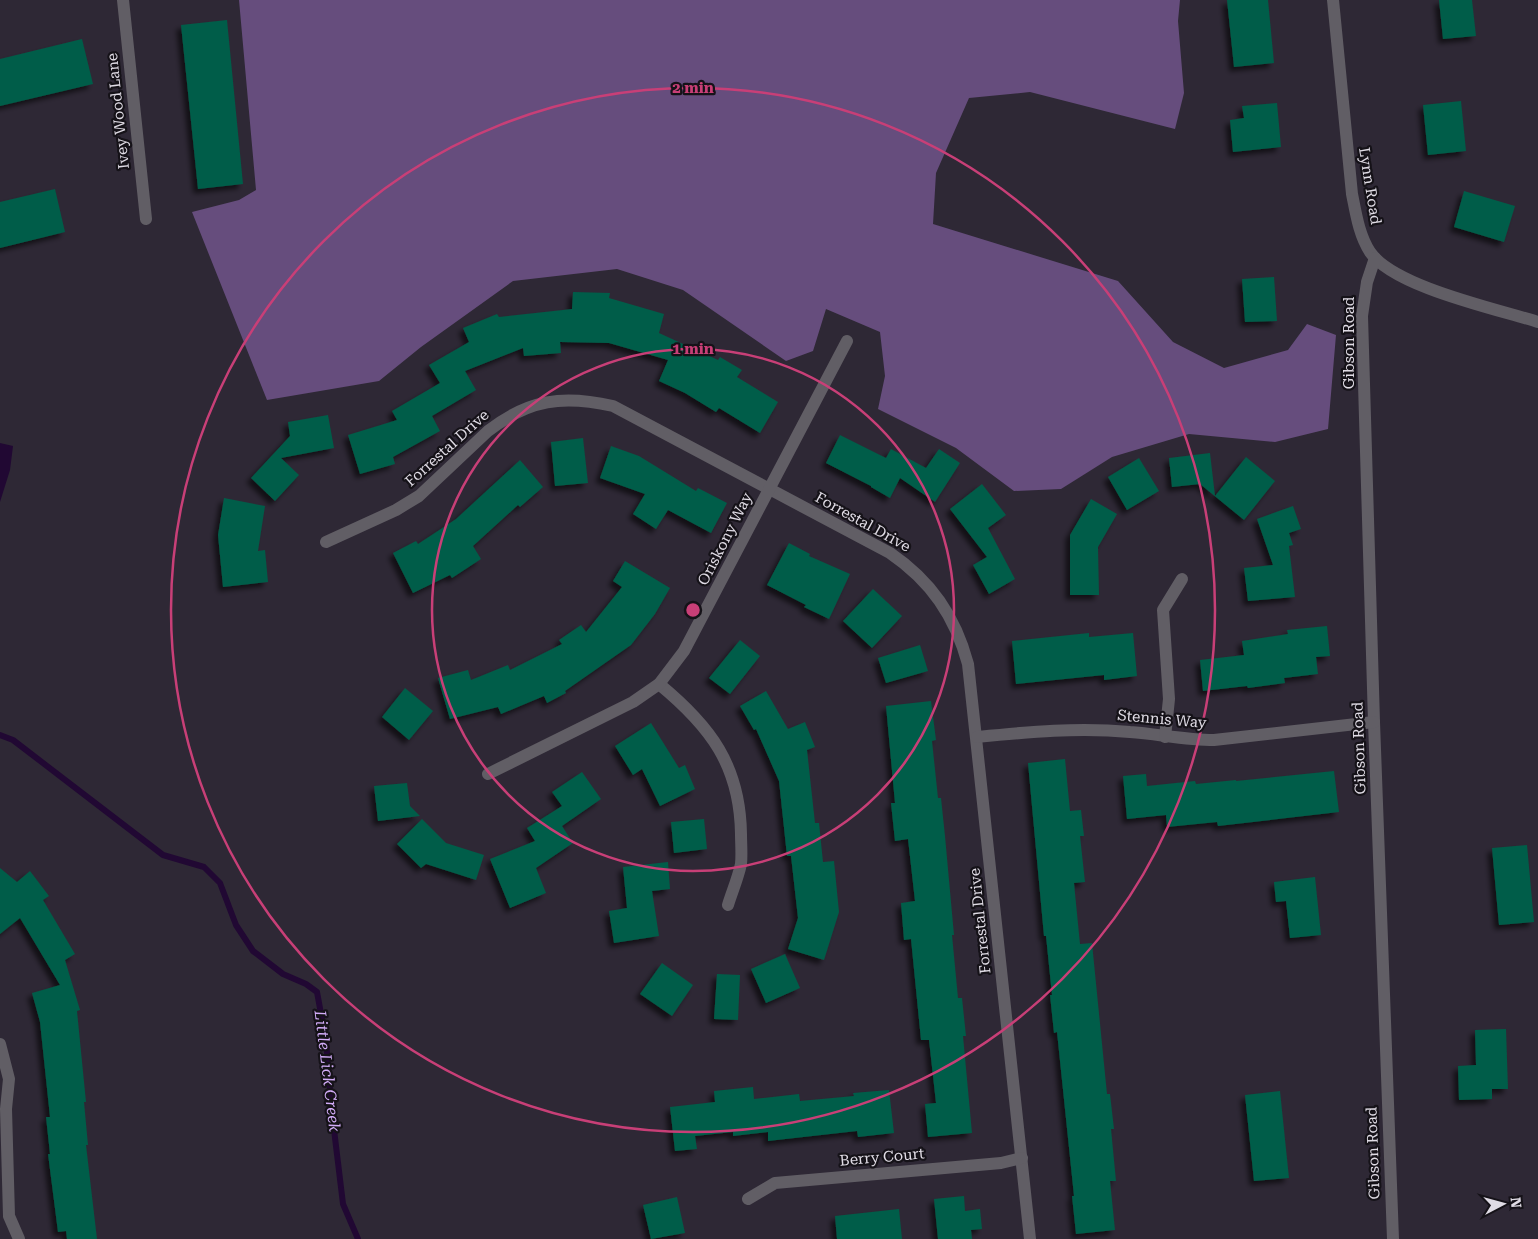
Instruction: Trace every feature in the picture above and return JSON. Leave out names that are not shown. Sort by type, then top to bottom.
[{"type":"street","name":"Ivey Wood Lane","points":[[122,0],[146,219]]},
{"type":"street","name":"Lynn Road","points":[[1333,0],[1352,194],[1365,244],[1375,258],[1389,270],[1414,282],[1442,293],[1538,322]]},
{"type":"street","name":"Gibson Road","points":[[1375,258],[1367,282],[1362,316],[1374,722],[1393,1239]]},
{"type":"street","name":"Oriskony Way","points":[[488,774],[633,702],[659,684],[684,651],[847,341]]},
{"type":"street","name":"Forrestal Drive","points":[[326,542],[396,510],[420,496],[488,431],[520,410],[545,402],[587,400],[613,406],[890,552],[916,573],[932,590],[950,617],[964,650],[972,686],[1030,1239]]},
{"type":"street","points":[[1165,737],[1169,699],[1163,610],[1182,579]]},
{"type":"street","points":[[659,684],[695,716],[716,743],[737,792],[741,864],[728,905]]},
{"type":"street","name":"Stennis Way","points":[[977,737],[1065,729],[1130,732],[1165,737],[1214,740],[1374,722]]},
{"type":"street","points":[[0,1044],[9,1079],[6,1109],[9,1216],[19,1239]]},
{"type":"street","name":"Berry Court","points":[[748,1199],[776,1183],[991,1164],[1022,1158]]},
{"type":"shaded area","points":[[239,0],[1180,0],[1178,21],[1184,93],[1175,129],[1030,92],[969,98],[936,173],[933,224],[1118,281],[1173,342],[1224,368],[1288,350],[1307,324],[1336,335],[1328,429],[1275,442],[1189,434],[1112,457],[1061,489],[1014,491],[956,448],[878,409],[885,376],[880,332],[826,309],[813,351],[786,361],[683,290],[617,269],[513,281],[421,347],[379,381],[267,400],[192,212],[239,200],[256,190]]},
{"type":"shaded area","points":[[0,443],[13,446],[10,470],[0,502]]},
{"type":"building","points":[[1227,0],[1268,0],[1274,63],[1234,67]]},
{"type":"building","points":[[1439,0],[1472,0],[1476,36],[1443,39]]},
{"type":"building","points":[[227,20],[243,184],[198,189],[181,25]]},
{"type":"building","points":[[82,39],[93,84],[0,106],[0,59]]},
{"type":"building","points":[[1461,101],[1466,151],[1428,155],[1423,105]]},
{"type":"building","points":[[1277,103],[1281,147],[1233,152],[1230,120],[1244,118],[1242,106]]},
{"type":"building","points":[[55,189],[65,232],[0,248],[0,202]]},
{"type":"building","points":[[1464,191],[1515,206],[1504,242],[1454,227]]},
{"type":"building","points":[[1274,277],[1277,321],[1245,322],[1242,279]]},
{"type":"building","points":[[573,292],[610,293],[609,298],[664,314],[659,333],[718,360],[720,357],[742,370],[737,377],[778,402],[760,433],[719,408],[716,412],[685,393],[659,381],[668,360],[609,343],[560,342],[561,353],[524,356],[523,348],[465,371],[476,390],[432,416],[440,431],[393,457],[395,464],[360,474],[348,435],[397,420],[392,411],[440,383],[429,365],[469,342],[463,328],[497,314],[499,317],[572,309]]},
{"type":"building","points":[[328,415],[334,448],[281,458],[299,475],[275,501],[251,478],[290,436],[288,422]]},
{"type":"building","points":[[840,435],[886,458],[891,449],[926,468],[939,449],[960,463],[935,502],[900,478],[890,498],[826,463]]},
{"type":"building","points":[[583,438],[588,483],[555,486],[551,442]]},
{"type":"building","points":[[611,446],[639,456],[696,491],[698,488],[727,503],[711,533],[668,510],[656,529],[633,514],[645,494],[600,478]]},
{"type":"building","points":[[1210,453],[1215,496],[1246,457],[1275,481],[1244,520],[1200,484],[1172,487],[1169,458]]},
{"type":"building","points":[[1139,458],[1159,491],[1127,510],[1108,477]]},
{"type":"building","points":[[520,460],[543,487],[520,507],[518,505],[473,546],[481,559],[452,578],[450,575],[413,593],[393,553],[416,541],[418,544],[456,519]]},
{"type":"building","points":[[982,484],[1006,515],[988,528],[1015,579],[989,594],[973,565],[987,557],[950,509]]},
{"type":"building","points":[[224,498],[265,506],[258,551],[265,550],[268,582],[223,587],[218,535]]},
{"type":"building","points":[[1091,499],[1117,514],[1098,547],[1099,595],[1070,595],[1070,535]]},
{"type":"building","points":[[1293,506],[1301,529],[1289,533],[1293,545],[1289,546],[1295,597],[1248,601],[1244,568],[1273,565],[1257,519]]},
{"type":"building","points":[[789,543],[810,554],[809,556],[850,574],[829,619],[767,585]]},
{"type":"building","points":[[625,561],[670,588],[655,614],[631,645],[565,691],[566,693],[547,703],[544,696],[501,714],[498,707],[450,719],[438,678],[468,670],[471,680],[508,665],[510,670],[562,644],[559,640],[581,625],[586,632],[622,587],[613,581]]},
{"type":"building","points":[[873,589],[902,616],[872,648],[843,621]]},
{"type":"building","points":[[1327,626],[1330,656],[1316,657],[1318,674],[1284,678],[1285,683],[1203,691],[1200,660],[1244,655],[1242,641],[1288,634],[1287,630]]},
{"type":"building","points":[[1089,633],[1089,637],[1133,633],[1137,676],[1104,680],[1104,675],[1016,684],[1012,641]]},
{"type":"building","points":[[740,640],[760,656],[730,694],[709,678]]},
{"type":"building","points":[[920,645],[928,671],[886,683],[878,658]]},
{"type":"building","points":[[405,688],[433,711],[409,740],[382,717]]},
{"type":"building","points":[[766,691],[788,729],[805,722],[815,747],[807,750],[815,823],[819,823],[823,862],[834,861],[839,912],[824,960],[788,949],[798,918],[791,856],[787,856],[779,781],[756,729],[754,730],[740,706]]},
{"type":"building","points":[[931,701],[936,740],[932,741],[938,798],[941,798],[945,836],[958,998],[962,998],[966,1036],[963,1036],[972,1133],[928,1137],[925,1104],[936,1103],[929,1040],[921,1040],[911,939],[904,940],[901,903],[915,901],[908,839],[895,841],[891,803],[895,803],[886,706]]},
{"type":"building","points":[[651,723],[679,768],[685,765],[695,789],[660,806],[642,769],[633,775],[615,746]]},
{"type":"building","points":[[1065,759],[1070,811],[1081,810],[1084,836],[1080,836],[1085,882],[1074,883],[1080,944],[1092,943],[1107,1094],[1110,1094],[1114,1129],[1111,1129],[1116,1181],[1110,1181],[1115,1230],[1076,1234],[1072,1196],[1074,1196],[1057,1032],[1054,1033],[1050,995],[1052,995],[1046,936],[1044,936],[1028,763]]},
{"type":"building","points":[[1334,771],[1339,812],[1218,826],[1217,822],[1167,827],[1166,815],[1127,819],[1123,776],[1146,774],[1147,786],[1195,781],[1196,784],[1236,781]]},
{"type":"building","points":[[582,772],[601,799],[562,826],[573,843],[536,868],[546,893],[510,908],[490,859],[535,841],[527,828],[562,806],[552,792]]},
{"type":"building","points":[[407,783],[410,806],[420,816],[378,821],[374,786]]},
{"type":"building","points":[[422,819],[446,843],[484,855],[476,880],[426,864],[421,868],[397,844]]},
{"type":"building","points":[[704,819],[707,849],[674,853],[671,822]]},
{"type":"building","points":[[1527,845],[1534,922],[1499,925],[1492,848]]},
{"type":"building","points":[[668,862],[670,889],[652,891],[659,936],[614,943],[609,911],[627,908],[623,867]]},
{"type":"building","points":[[0,868],[17,882],[30,871],[49,896],[43,900],[75,954],[65,960],[80,1010],[77,1011],[86,1102],[84,1102],[88,1145],[86,1145],[97,1239],[67,1239],[66,1231],[58,1232],[48,1154],[50,1154],[46,1117],[50,1117],[40,1022],[32,993],[60,985],[20,918],[0,934]]},
{"type":"building","points":[[1315,877],[1321,935],[1290,938],[1286,901],[1276,902],[1274,882]]},
{"type":"building","points":[[785,954],[800,988],[766,1003],[751,969]]},
{"type":"building","points":[[662,963],[693,985],[672,1016],[640,994]]},
{"type":"building","points":[[717,974],[740,975],[738,1020],[714,1019]]},
{"type":"building","points":[[1506,1029],[1508,1089],[1492,1089],[1492,1099],[1459,1100],[1458,1066],[1476,1065],[1475,1030]]},
{"type":"building","points":[[753,1087],[754,1099],[799,1094],[800,1101],[854,1096],[853,1093],[889,1090],[894,1133],[858,1137],[857,1131],[768,1141],[768,1132],[733,1136],[733,1132],[695,1136],[697,1149],[675,1151],[670,1107],[715,1102],[714,1091]]},
{"type":"building","points":[[1280,1091],[1289,1178],[1254,1181],[1245,1095]]},
{"type":"building","points":[[964,1196],[965,1211],[980,1209],[982,1229],[971,1230],[972,1239],[938,1239],[934,1199]]},
{"type":"building","points":[[677,1197],[685,1233],[651,1239],[643,1205]]},
{"type":"building","points":[[899,1209],[902,1239],[837,1239],[835,1216]]},
{"type":"waterway","name":"Little Lick Creek","points":[[0,735],[13,740],[163,855],[204,867],[220,883],[236,925],[253,951],[283,974],[306,984],[317,992],[326,1041],[332,1113],[343,1204],[358,1239]]}]
